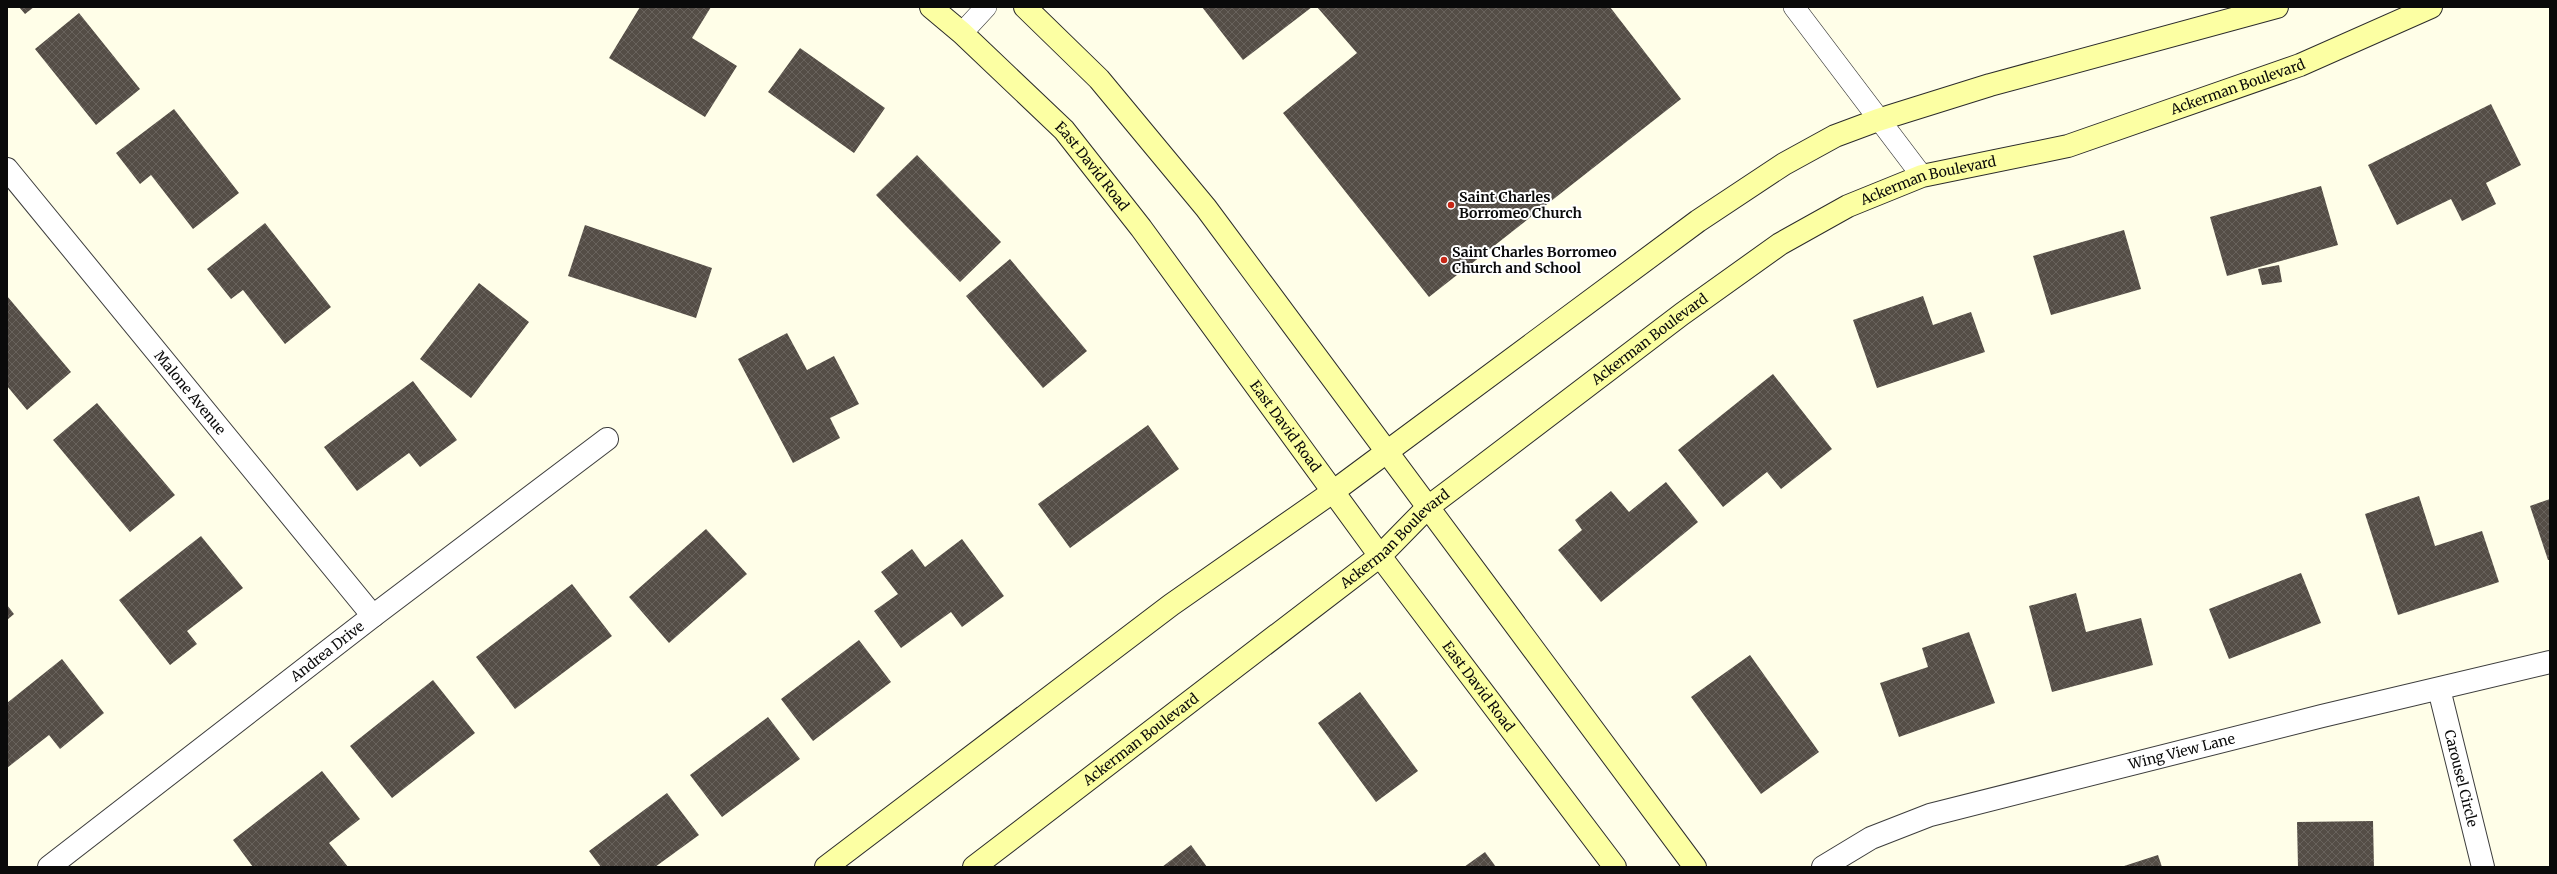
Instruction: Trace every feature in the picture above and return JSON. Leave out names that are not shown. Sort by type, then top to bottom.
[{"type":"street","name":"East David Road","points":[[931,7],[962,33],[1064,130],[1141,228],[1380,556],[1615,867]]},
{"type":"street","points":[[1025,7],[1099,79],[1206,208],[1695,867]]},
{"type":"street","points":[[826,867],[1171,605],[1334,491],[1698,221],[1784,164],[1834,136],[1878,120],[1990,85],[2277,7]]},
{"type":"street","name":"Ackerman Boulevard","points":[[974,867],[1380,556],[1428,507],[1675,318],[1780,244],[1848,206],[1922,176],[2068,146],[2300,65],[2431,7]]},
{"type":"street","name":"Malone Avenue","points":[[7,170],[373,616]]},
{"type":"street","name":"Andrea Drive","points":[[49,867],[373,616],[607,439]]},
{"type":"street","name":"Wing View Lane","points":[[1823,867],[1871,838],[1930,815],[2322,716],[2550,662]]},
{"type":"street","name":"Carousel Circle","points":[[2439,689],[2483,867]]},
{"type":"lane","points":[[962,33],[986,7]]},
{"type":"lane","points":[[1794,7],[1878,120],[1922,176]]},
{"type":"building","points":[[19,7],[34,7],[25,14]]},
{"type":"building","points":[[640,7],[711,7],[692,38],[737,66],[705,117],[609,58]]},
{"type":"building","points":[[1202,7],[1312,7],[1243,60]]},
{"type":"building","name":"Saint Charles Borromeo Church","points":[[1317,7],[1610,7],[1681,99],[1429,297],[1283,113],[1357,53]]},
{"type":"building","points":[[79,13],[140,89],[96,125],[35,49]]},
{"type":"building","points":[[800,48],[885,108],[854,153],[768,92]]},
{"type":"building","points":[[2491,104],[2521,165],[2486,183],[2496,204],[2462,221],[2451,199],[2397,225],[2368,165]]},
{"type":"building","points":[[174,109],[239,193],[193,229],[151,175],[140,184],[116,153]]},
{"type":"building","points":[[917,155],[1001,242],[960,282],[876,195]]},
{"type":"building","points":[[2321,186],[2338,245],[2227,276],[2210,217]]},
{"type":"building","points":[[265,223],[331,307],[285,344],[243,290],[231,299],[207,269]]},
{"type":"building","points":[[585,225],[712,268],[696,318],[568,276]]},
{"type":"building","points":[[2124,230],[2141,289],[2051,315],[2033,256]]},
{"type":"building","points":[[1010,259],[1087,351],[1043,388],[966,296]]},
{"type":"building","points":[[2279,265],[2282,282],[2262,285],[2258,269]]},
{"type":"building","points":[[479,283],[529,322],[471,398],[420,359]]},
{"type":"building","points":[[7,296],[71,372],[27,410],[7,386]]},
{"type":"building","points":[[1923,296],[1933,325],[1971,312],[1985,352],[1877,388],[1853,320]]},
{"type":"building","points":[[787,333],[807,370],[834,356],[859,404],[830,418],[840,438],[793,463],[738,359]]},
{"type":"building","points":[[1773,374],[1832,449],[1781,489],[1767,472],[1723,507],[1678,450]]},
{"type":"building","points":[[413,381],[457,440],[420,467],[409,453],[357,491],[324,447]]},
{"type":"building","points":[[97,403],[175,495],[130,532],[53,440]]},
{"type":"building","points":[[1148,425],[1179,469],[1070,548],[1038,504]]},
{"type":"building","points":[[1666,482],[1698,522],[1601,602],[1558,550],[1582,530],[1575,520],[1611,491],[1629,512]]},
{"type":"building","points":[[2419,496],[2435,546],[2482,531],[2499,582],[2398,615],[2365,514]]},
{"type":"building","points":[[2550,499],[2550,560],[2548,560],[2530,506]]},
{"type":"building","points":[[706,529],[747,574],[669,643],[629,597]]},
{"type":"building","points":[[201,536],[243,588],[187,631],[197,644],[170,665],[119,600]]},
{"type":"building","points":[[962,539],[1004,596],[962,627],[951,612],[901,648],[874,611],[898,594],[881,572],[912,549],[925,567]]},
{"type":"building","points":[[2301,573],[2321,623],[2229,659],[2209,609]]},
{"type":"building","points":[[572,584],[612,636],[515,709],[476,657]]},
{"type":"building","points":[[2076,593],[2086,632],[2141,618],[2153,665],[2052,692],[2029,606]]},
{"type":"building","points":[[7,605],[14,614],[7,620]]},
{"type":"building","points":[[1969,632],[1995,703],[1899,737],[1880,683],[1928,667],[1922,648]]},
{"type":"building","points":[[859,640],[891,682],[813,741],[781,699]]},
{"type":"building","points":[[1750,655],[1819,752],[1761,794],[1691,697]]},
{"type":"building","points":[[62,659],[104,713],[60,749],[49,735],[7,768],[7,703]]},
{"type":"building","points":[[433,680],[475,733],[392,798],[350,746]]},
{"type":"building","points":[[1360,692],[1418,771],[1376,802],[1318,723]]},
{"type":"building","points":[[768,717],[800,759],[722,817],[690,775]]},
{"type":"building","points":[[322,771],[360,819],[329,843],[348,867],[253,867],[233,840]]},
{"type":"building","points":[[667,793],[699,835],[655,867],[601,867],[589,851]]},
{"type":"building","points":[[2373,821],[2374,867],[2298,867],[2297,822]]},
{"type":"building","points":[[1191,845],[1207,867],[1162,867]]},
{"type":"building","points":[[1485,852],[1496,867],[1464,867]]},
{"type":"building","points":[[2158,855],[2162,867],[2121,867]]},
{"type":"place","name":"Saint Charles Borromeo Church","points":[[1451,205]]},
{"type":"place","name":"Saint Charles Borromeo Church and School","points":[[1444,260]]}]
